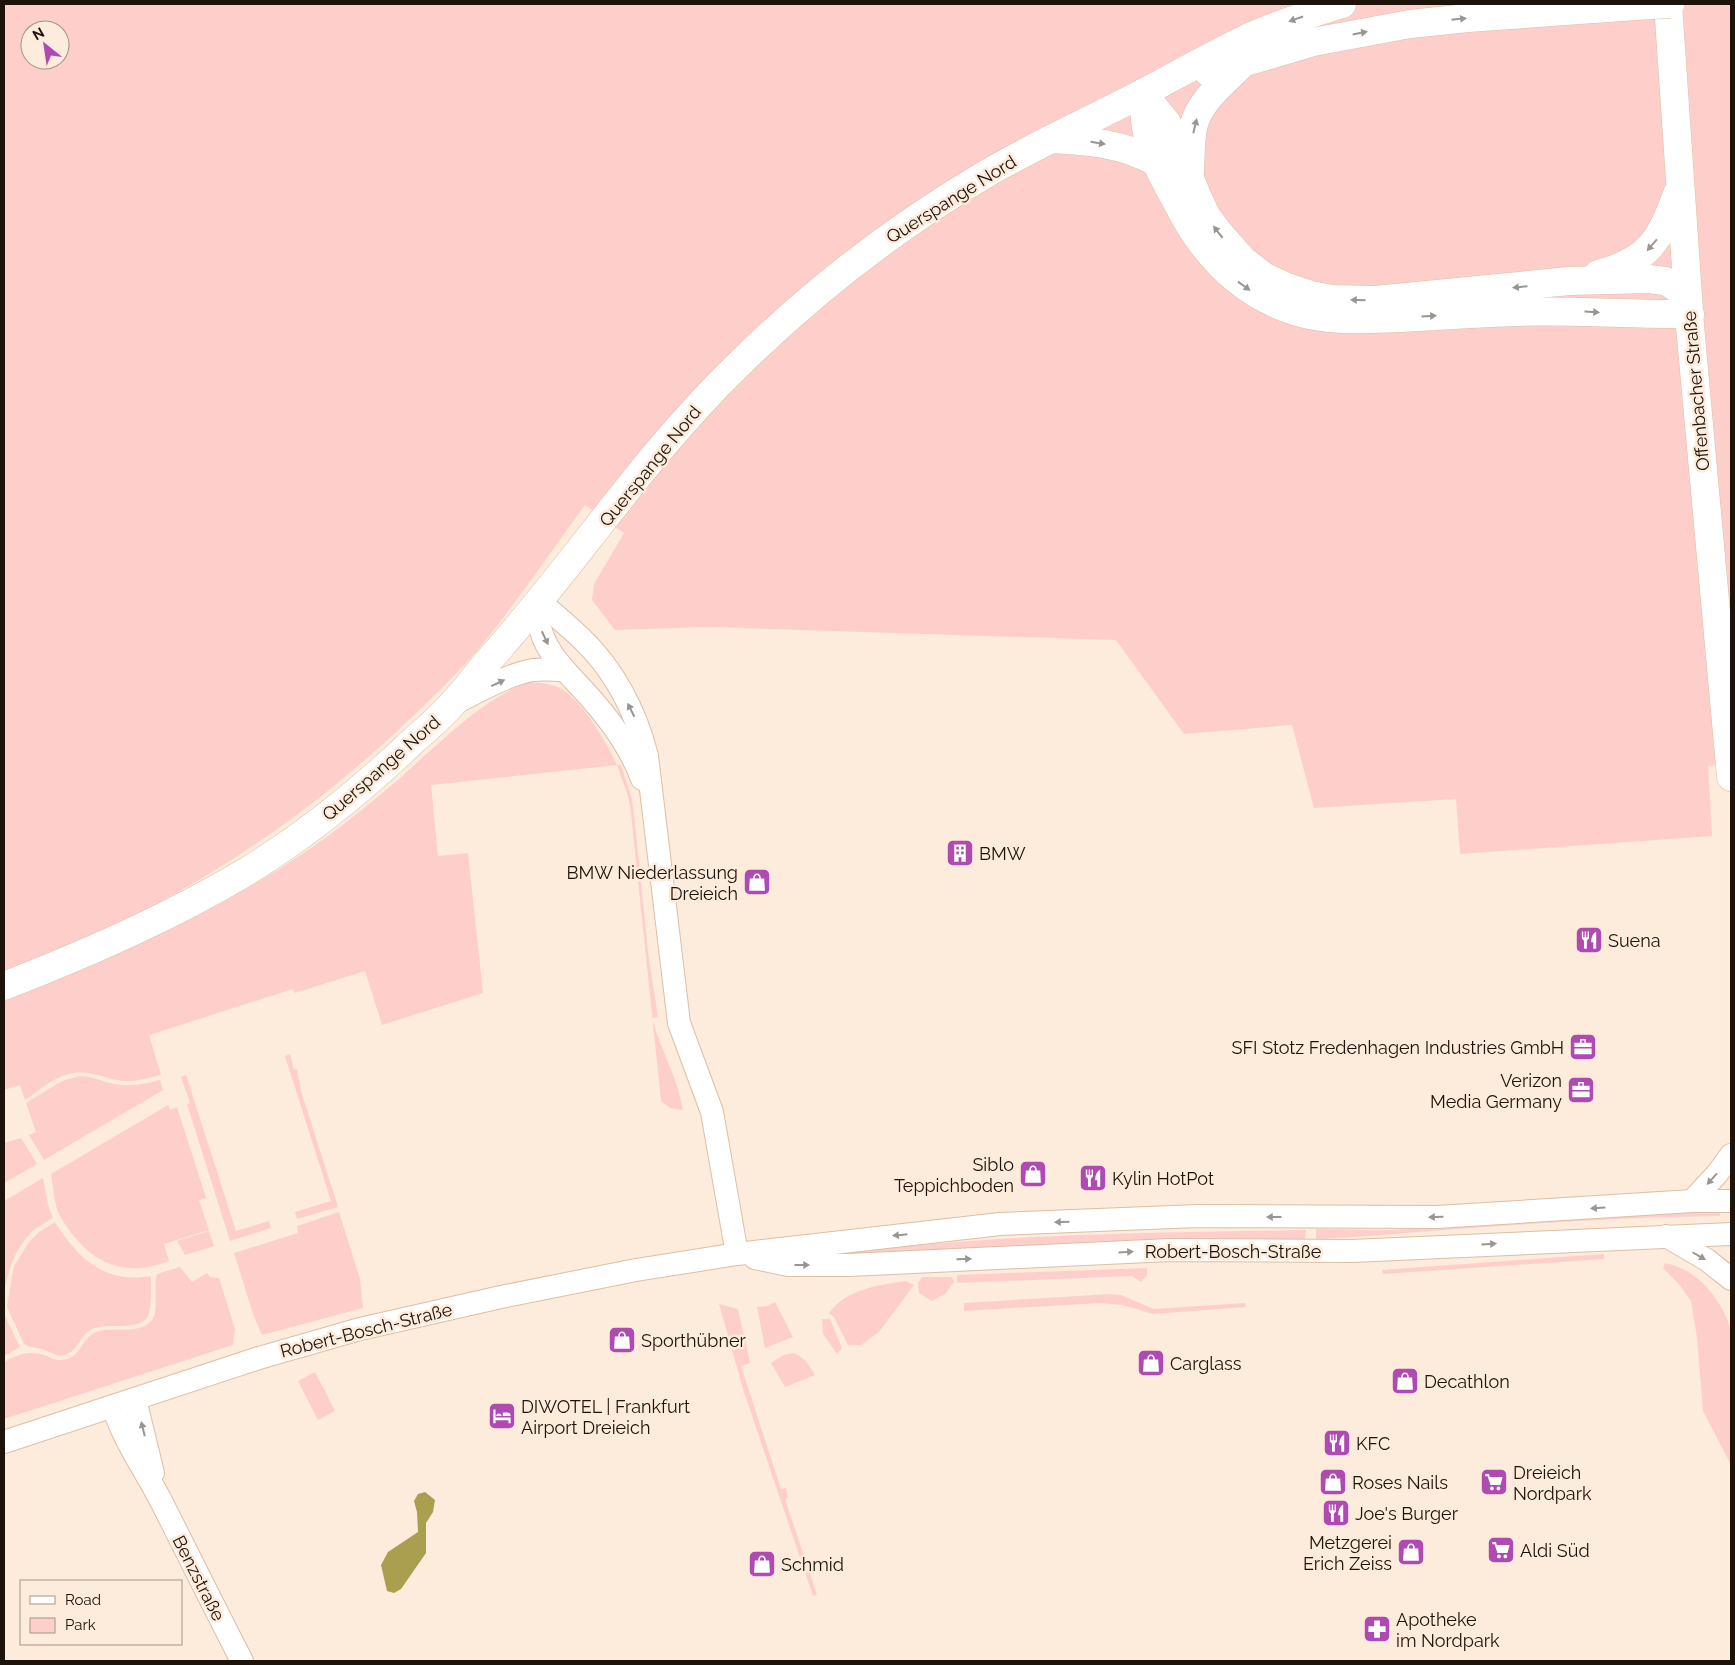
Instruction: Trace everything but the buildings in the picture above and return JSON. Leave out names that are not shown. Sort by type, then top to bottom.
[{"type":"main road","name":"Querspange Nord","points":[[4,986],[83,954],[147,924],[253,867],[319,822],[376,775],[453,703],[540,602],[657,452],[734,368],[840,273],[910,222],[964,187],[1049,139],[1254,36],[1290,21],[1342,4]]},
{"type":"main road","points":[[1143,93],[1313,42],[1410,24],[1468,18],[1669,4]]},
{"type":"main road","name":"Offenbacher Straße","points":[[1669,4],[1689,313],[1731,777]]},
{"type":"main road","points":[[1190,175],[1194,124],[1199,111],[1207,100],[1245,62]]},
{"type":"main road","points":[[1143,93],[1145,126],[1156,162],[1193,232],[1223,269],[1245,288],[1270,301],[1298,312],[1335,318],[1372,319],[1583,311],[1689,313]]},
{"type":"main road","points":[[1143,93],[1167,123],[1208,217],[1243,260],[1265,277],[1311,295],[1332,299],[1375,300],[1452,294],[1569,281],[1656,280],[1674,286],[1689,313]]},
{"type":"main road","points":[[1049,139],[1088,141],[1118,146],[1139,152],[1156,162]]},
{"type":"main road","points":[[1569,281],[1618,268],[1641,256],[1651,247],[1665,224],[1680,185]]},
{"type":"street","points":[[540,602],[539,621],[552,652],[564,670],[599,709],[624,743],[637,764],[654,815]]},
{"type":"street","points":[[540,602],[582,638],[597,656],[634,714],[640,731],[647,756],[679,1023],[712,1112],[737,1254]]},
{"type":"street","points":[[453,703],[511,676],[524,672],[564,670]]},
{"type":"street","points":[[1692,1201],[1717,1174],[1731,1155]]},
{"type":"street","name":"Robert-Bosch-Straße","points":[[4,1442],[259,1358],[380,1324],[636,1270],[737,1254],[820,1243],[1000,1224],[1198,1216],[1437,1217],[1692,1201],[1731,1202]]},
{"type":"street","name":"Robert-Bosch-Straße","points":[[737,1254],[788,1265],[849,1265],[1170,1250],[1352,1251],[1731,1234]]},
{"type":"street","points":[[1666,1236],[1707,1260],[1731,1279]]},
{"type":"street","name":"Benzstraße","points":[[135,1399],[157,1494]]},
{"type":"street","name":"Benzstraße","points":[[113,1406],[118,1422],[134,1455],[157,1494],[242,1661]]},
{"type":"green space","points":[[4,4],[1731,4],[1731,764],[1708,766],[1712,836],[1460,854],[1456,799],[1314,808],[1292,725],[1184,734],[1116,640],[708,627],[615,630],[592,600],[594,584],[624,533],[585,505],[532,579],[476,652],[437,693],[357,767],[299,813],[238,856],[141,914],[92,937],[4,972]]},
{"type":"green space","points":[[527,683],[539,683],[558,687],[576,701],[607,745],[617,765],[431,785],[438,856],[468,853],[483,993],[382,1025],[365,971],[295,993],[293,989],[149,1035],[161,1075],[142,1080],[128,1081],[89,1073],[69,1074],[51,1082],[25,1100],[20,1085],[4,1090],[4,999],[159,933],[270,875],[317,844],[353,817],[476,712],[510,690]]},
{"type":"green space","points":[[617,765],[621,765],[632,799],[649,960],[658,1017],[652,1018],[631,813],[628,796]]},
{"type":"green space","points":[[653,1020],[681,1098],[683,1110],[670,1108],[661,1101]]},
{"type":"green space","points":[[290,1054],[294,1070],[297,1069],[301,1091],[338,1207],[297,1219],[295,1212],[331,1201],[285,1056]]},
{"type":"green space","points":[[186,1075],[236,1231],[269,1221],[271,1228],[230,1241],[187,1104],[190,1103],[181,1077]]},
{"type":"green space","points":[[79,1076],[126,1085],[144,1084],[160,1080],[163,1090],[44,1160],[29,1135],[36,1132],[26,1103],[62,1081]]},
{"type":"green space","points":[[168,1105],[170,1110],[177,1107],[206,1198],[199,1200],[209,1230],[164,1244],[169,1261],[144,1268],[120,1267],[98,1258],[75,1238],[58,1212],[51,1174]]},
{"type":"green space","points":[[21,1138],[37,1164],[4,1183],[4,1143]]},
{"type":"green space","points":[[43,1178],[48,1205],[53,1218],[41,1225],[24,1240],[9,1271],[4,1295],[4,1201]]},
{"type":"green space","points":[[1719,1208],[1720,1216],[1575,1221],[1316,1239],[1316,1229],[1390,1230]]},
{"type":"green space","points":[[339,1212],[360,1279],[363,1308],[262,1335],[254,1317],[234,1253],[298,1233],[297,1226]]},
{"type":"green space","points":[[55,1222],[73,1247],[94,1266],[120,1276],[151,1276],[149,1315],[147,1318],[142,1322],[129,1326],[101,1327],[90,1330],[73,1350],[64,1355],[55,1355],[24,1344],[7,1307],[14,1266],[29,1242],[39,1232]]},
{"type":"green space","points":[[1306,1230],[1305,1240],[1088,1242],[872,1259],[828,1255],[887,1248],[1006,1239]]},
{"type":"green space","points":[[209,1231],[214,1246],[185,1255],[177,1241]]},
{"type":"green space","points":[[1604,1254],[1604,1259],[1383,1274],[1382,1270]]},
{"type":"green space","points":[[1665,1263],[1688,1272],[1707,1287],[1721,1307],[1731,1329],[1731,1482],[1730,1463],[1703,1411],[1697,1338],[1691,1301],[1678,1283],[1663,1268]]},
{"type":"green space","points":[[180,1267],[192,1282],[207,1273],[210,1277],[219,1278],[235,1329],[233,1345],[4,1419],[4,1362],[15,1356],[30,1353],[41,1354],[58,1360],[68,1359],[96,1332],[133,1329],[147,1325],[152,1320],[155,1311],[157,1274]]},
{"type":"green space","points":[[1147,1268],[1147,1275],[1141,1282],[1132,1276],[957,1283],[957,1275]]},
{"type":"green space","points":[[922,1277],[952,1277],[954,1282],[945,1294],[932,1301],[919,1293],[918,1283]]},
{"type":"green space","points":[[906,1281],[914,1285],[879,1332],[861,1345],[848,1345],[834,1317],[829,1313],[836,1305],[854,1293],[885,1284]]},
{"type":"green space","points":[[1110,1294],[1121,1295],[1154,1309],[1245,1303],[1246,1307],[1153,1314],[1123,1305],[1100,1303],[964,1311],[964,1303]]},
{"type":"green space","points":[[775,1302],[793,1337],[765,1348],[757,1307],[767,1306]]},
{"type":"green space","points":[[719,1304],[738,1309],[750,1363],[741,1366],[781,1489],[786,1488],[788,1498],[785,1499],[817,1595],[813,1596],[743,1389]]},
{"type":"green space","points":[[4,1314],[20,1347],[4,1356]]},
{"type":"green space","points":[[822,1319],[830,1319],[842,1348],[837,1354],[823,1334]]},
{"type":"green space","points":[[794,1353],[809,1365],[815,1375],[785,1387],[771,1363],[784,1355]]},
{"type":"green space","points":[[315,1372],[335,1411],[318,1420],[298,1381]]},
{"type":"shaded area","points":[[425,1492],[435,1500],[433,1512],[426,1523],[426,1553],[401,1589],[394,1593],[387,1591],[381,1565],[388,1552],[418,1532],[417,1512],[414,1501],[418,1494]]},
{"type":"place","name":"BMW","points":[[960,853]]},
{"type":"place","name":"BMW Niederlassung Dreieich","points":[[757,882]]},
{"type":"place","name":"Suena","points":[[1589,940]]},
{"type":"place","name":"SFI Stotz Fredenhagen Industries GmbH","points":[[1583,1047]]},
{"type":"place","name":"Verizon Media Germany","points":[[1581,1090]]},
{"type":"place","name":"Siblo Teppichboden","points":[[1033,1174]]},
{"type":"place","name":"Kylin HotPot","points":[[1093,1178]]},
{"type":"place","name":"Sporthübner","points":[[622,1340]]},
{"type":"place","name":"Carglass","points":[[1151,1363]]},
{"type":"place","name":"Decathlon","points":[[1405,1381]]},
{"type":"place","name":"DIWOTEL | Frankfurt Airport Dreieich","points":[[502,1416]]},
{"type":"place","name":"KFC","points":[[1337,1443]]},
{"type":"place","name":"Roses Nails","points":[[1333,1482]]},
{"type":"place","name":"Dreieich Nordpark","points":[[1494,1482]]},
{"type":"place","name":"Joe's Burger","points":[[1336,1513]]},
{"type":"place","name":"Aldi Süd","points":[[1501,1550]]},
{"type":"place","name":"Metzgerei Erich Zeiss","points":[[1411,1552]]},
{"type":"place","name":"Schmid","points":[[762,1564]]},
{"type":"place","name":"Apotheke im Nordpark","points":[[1377,1629]]}]
